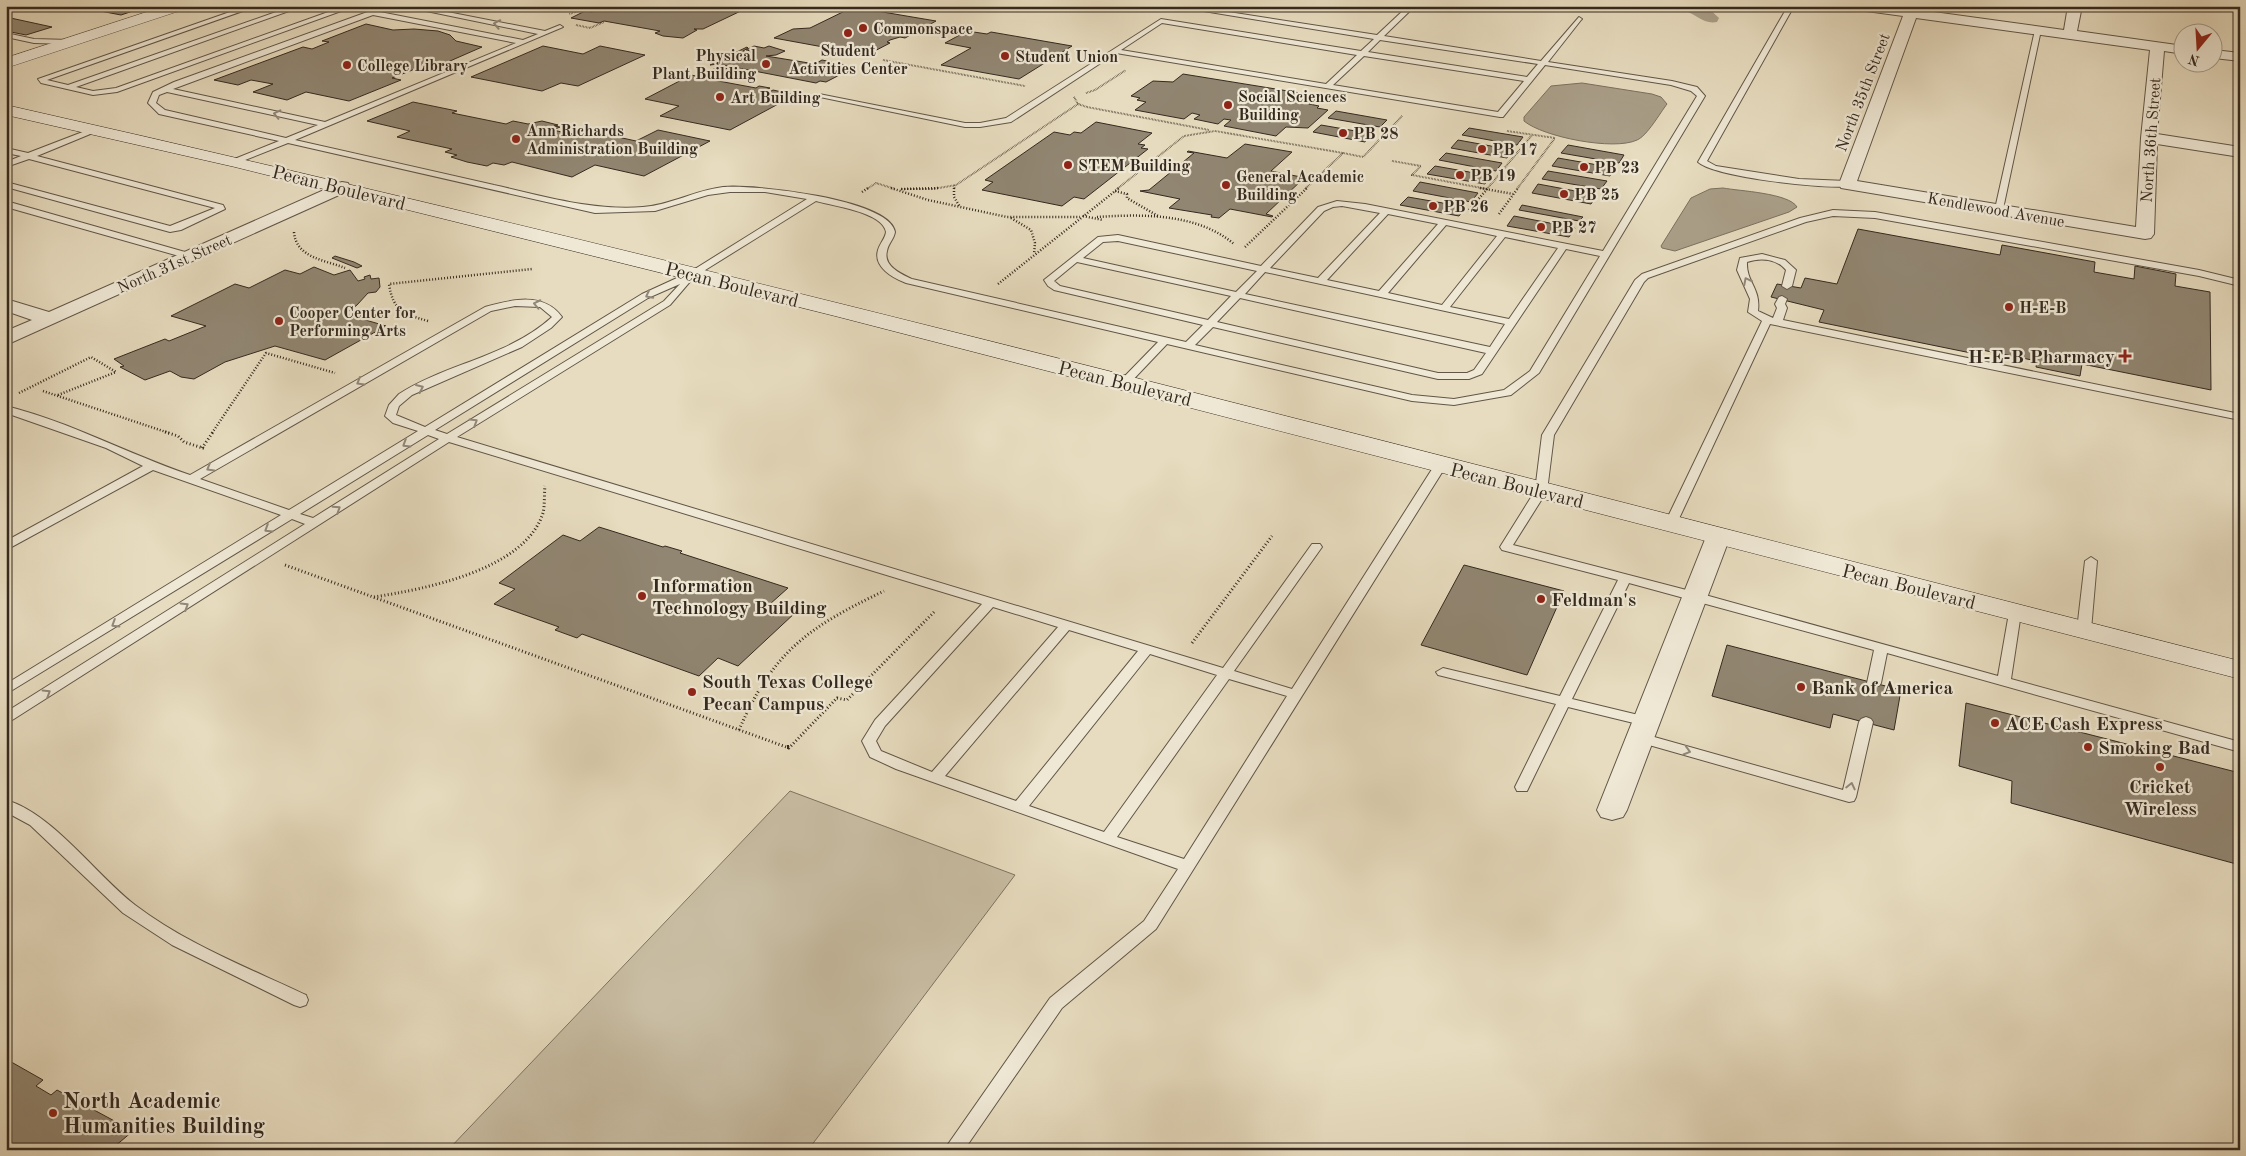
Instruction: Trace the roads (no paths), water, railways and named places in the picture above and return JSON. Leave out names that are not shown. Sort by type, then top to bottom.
[{"type":"main road","points":[[6,63],[180,6]]},
{"type":"main road","name":"Pecan Boulevard","points":[[6,110],[342,187],[1124,382],[1440,466],[2240,670]]},
{"type":"street","points":[[1859,6],[2174,49]]},
{"type":"street","points":[[2070,34],[2074,6]]},
{"type":"street","name":"North 35th Street","points":[[1847,184],[1911,13]]},
{"type":"street","name":"North 36th Street","points":[[2145,234],[2148,138],[2157,46]]},
{"type":"street","points":[[2224,55],[2240,57]]},
{"type":"street","points":[[2148,138],[2240,152]]},
{"type":"street","name":"Kendlewood Avenue","points":[[1847,184],[2145,234]]},
{"type":"street","name":"North 31st Street","points":[[6,339],[342,187]]},
{"type":"street","points":[[6,305],[49,319]]},
{"type":"street","points":[[1612,810],[1718,537]]},
{"type":"lane","points":[[254,6],[42,79],[101,94],[117,90],[352,6]]},
{"type":"lane","points":[[68,87],[300,6]]},
{"type":"lane","points":[[392,6],[165,89],[156,94],[152,103],[162,112],[595,210],[620,211],[664,207],[703,194],[729,189],[776,190],[870,212],[884,219],[890,226],[891,235],[882,251],[884,263],[893,274],[909,281],[1412,398],[1454,402],[1507,393],[1534,373],[1701,96],[1694,89],[1672,83],[1379,38],[1172,12],[1008,120],[996,123],[965,125],[819,96]]},
{"type":"lane","points":[[405,6],[545,33]]},
{"type":"lane","points":[[1328,86],[1412,6]]},
{"type":"lane","points":[[1791,6],[1702,162],[1706,166],[1714,168],[1774,178],[1818,184],[1847,184]]},
{"type":"lane","points":[[374,12],[524,42]]},
{"type":"lane","points":[[1172,12],[1362,53],[1529,80]]},
{"type":"lane","points":[[320,18],[345,23]]},
{"type":"lane","points":[[1115,51],[1500,115],[1579,19]]},
{"type":"lane","points":[[192,27],[255,41]]},
{"type":"lane","points":[[235,162],[560,27]]},
{"type":"lane","points":[[1999,209],[2038,30]]},
{"type":"lane","points":[[6,36],[34,41],[70,42]]},
{"type":"lane","points":[[190,64],[215,70]]},
{"type":"lane","points":[[165,89],[324,124]]},
{"type":"lane","points":[[6,165],[96,130]]},
{"type":"lane","points":[[6,150],[220,207],[221,209],[178,228],[170,229],[6,184]]},
{"type":"lane","points":[[6,690],[645,296],[693,274],[814,199]]},
{"type":"lane","points":[[6,204],[188,256]]},
{"type":"lane","points":[[1188,346],[1321,209],[1328,205],[1347,204],[1606,254]]},
{"type":"lane","points":[[1320,282],[1386,211]]},
{"type":"lane","points":[[2240,283],[2189,271],[1875,215],[1833,213],[1803,220],[1645,276],[1640,280],[1548,435],[1541,491],[1506,547],[1694,596],[2240,747]]},
{"type":"lane","points":[[1382,295],[1444,222]]},
{"type":"lane","points":[[1444,308],[1503,234]]},
{"type":"lane","points":[[1511,323],[1108,237],[1101,239],[1049,280],[1051,284],[1210,324],[1438,376],[1468,376],[1478,372],[1564,246]]},
{"type":"lane","points":[[1787,286],[1791,270],[1781,261],[1756,256],[1743,260],[1742,270],[1755,299],[1753,312],[1772,321],[2240,417]]},
{"type":"lane","points":[[1075,259],[1492,351]]},
{"type":"lane","points":[[6,719],[448,438],[667,303],[693,274]]},
{"type":"lane","points":[[1670,525],[1772,321],[1782,308],[1780,304],[1782,299]]},
{"type":"lane","points":[[190,480],[488,309],[503,304],[530,302],[546,306],[557,317],[551,324],[506,351],[418,388],[404,396],[393,406],[390,416],[397,422],[448,438],[1295,694]]},
{"type":"lane","points":[[1124,382],[1164,340]]},
{"type":"lane","points":[[6,409],[110,446],[152,466],[315,523]]},
{"type":"lane","points":[[6,546],[152,466]]},
{"type":"lane","points":[[953,1150],[1056,1003],[1150,925],[1440,466]]},
{"type":"lane","points":[[1107,839],[1316,547]]},
{"type":"lane","points":[[2084,630],[2091,561]]},
{"type":"lane","points":[[1522,787],[1625,578]]},
{"type":"lane","points":[[991,602],[880,723],[868,740],[875,754],[934,778],[1187,866]]},
{"type":"lane","points":[[2004,682],[2015,613]]},
{"type":"lane","points":[[934,778],[1066,625]]},
{"type":"lane","points":[[1874,683],[1881,648]]},
{"type":"lane","points":[[1019,808],[1147,649]]},
{"type":"lane","points":[[1443,672],[1564,701],[1643,730],[1849,797],[1866,722]]},
{"type":"lane","points":[[6,805],[35,820],[129,910],[178,941],[300,1000]]},
{"type":"waterway","points":[[1688,6],[1696,7],[1711,18]]},
{"type":"place","name":"Commonspace","points":[[863,28]]},
{"type":"place","name":"Student Activities Center","points":[[848,33]]},
{"type":"place","name":"Student Union","points":[[1005,56]]},
{"type":"place","name":"Physical Plant Building","points":[[766,64]]},
{"type":"place","name":"College Library","points":[[347,65]]},
{"type":"place","name":"Art Building","points":[[720,97]]},
{"type":"place","name":"Social Sciences Building","points":[[1228,105]]},
{"type":"place","name":"PB 28","points":[[1343,133]]},
{"type":"place","name":"Ann Richards Administration Building","points":[[516,139]]},
{"type":"place","name":"PB 17","points":[[1482,149]]},
{"type":"place","name":"STEM Building","points":[[1068,165]]},
{"type":"place","name":"PB 23","points":[[1584,167]]},
{"type":"place","name":"PB 19","points":[[1460,175]]},
{"type":"place","name":"General Academic Building","points":[[1226,185]]},
{"type":"place","name":"PB 25","points":[[1564,194]]},
{"type":"place","name":"PB 26","points":[[1433,206]]},
{"type":"place","name":"PB 27","points":[[1541,227]]},
{"type":"place","name":"H-E-B","points":[[2009,307]]},
{"type":"place","name":"Cooper Center for Performing Arts","points":[[279,321]]},
{"type":"place","name":"H-E-B Pharmacy","points":[[2125,356]]},
{"type":"place","name":"Information Technology Building","points":[[642,596]]},
{"type":"place","name":"Feldman's","points":[[1541,599]]},
{"type":"place","name":"Bank of America","points":[[1801,687]]},
{"type":"place","name":"South Texas College Pecan Campus","points":[[692,692]]},
{"type":"place","name":"ACE Cash Express","points":[[1995,723]]},
{"type":"place","name":"Smoking Bad","points":[[2088,747]]},
{"type":"place","name":"Cricket Wireless","points":[[2160,767]]},
{"type":"place","name":"North Academic Humanities Building","points":[[53,1113]]}]
